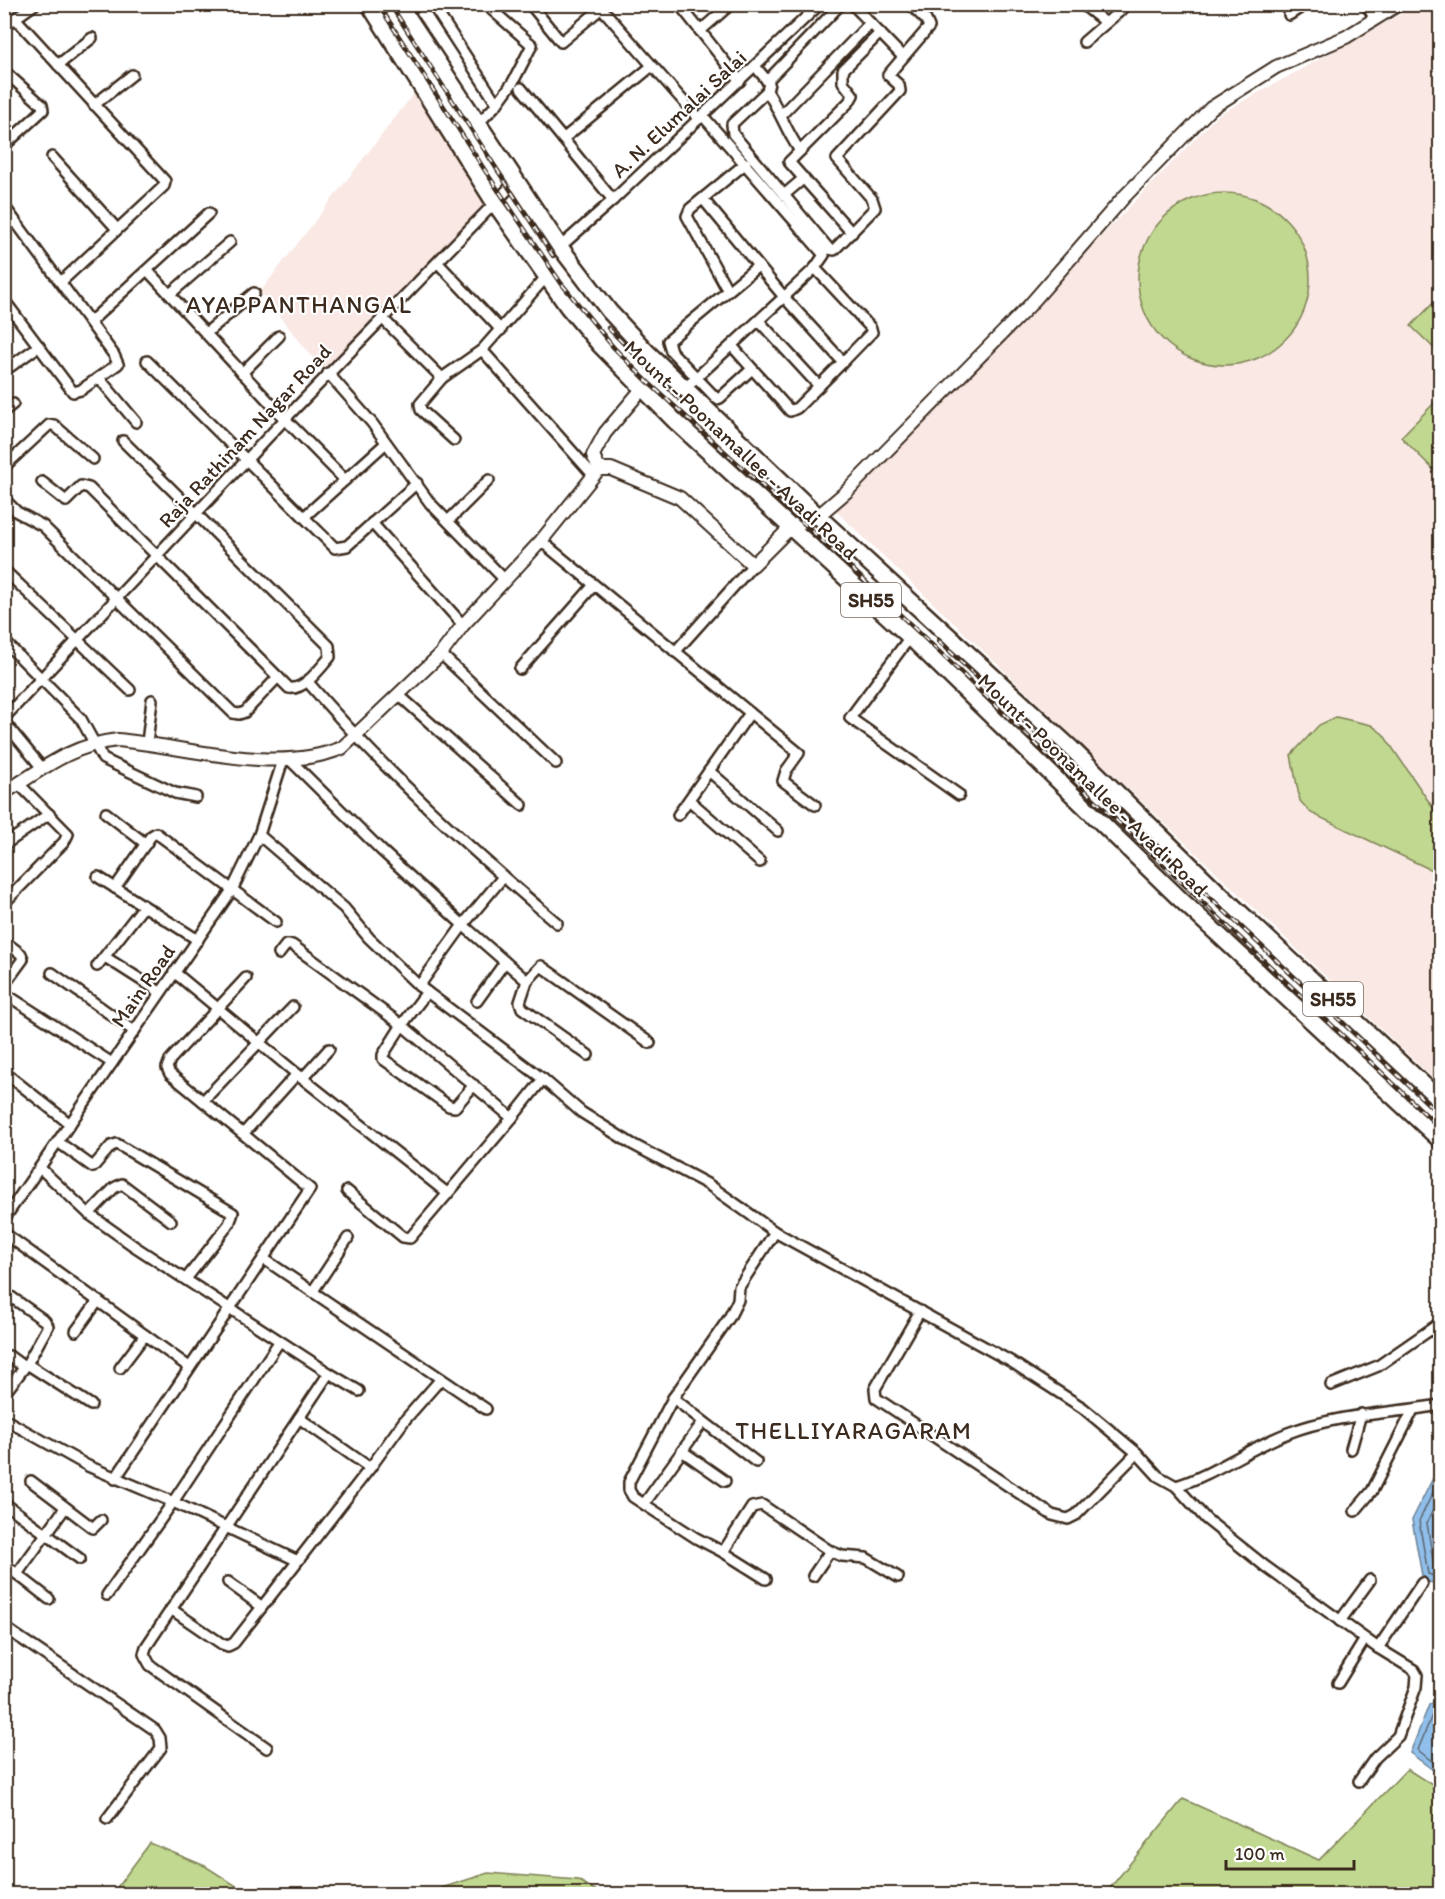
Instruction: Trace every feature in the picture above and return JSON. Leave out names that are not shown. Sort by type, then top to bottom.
[{"type":"main road","name":"Mount - Poonamallee - Avadi Road","points":[[369,4],[494,201],[546,277],[600,345],[642,389],[910,637],[1180,899],[1440,1140]]},
{"type":"main road","name":"Mount - Poonamallee - Avadi Road","points":[[399,4],[515,182],[609,311],[684,389],[818,516],[1071,748],[1217,891],[1440,1100]]},
{"type":"street","points":[[4,26],[35,4]]},
{"type":"street","points":[[432,4],[497,104]]},
{"type":"street","points":[[530,4],[561,42],[602,6],[652,66],[746,163],[824,255],[815,267],[759,321],[684,389]]},
{"type":"street","points":[[679,4],[740,81]]},
{"type":"street","points":[[700,31],[731,4]]},
{"type":"street","name":"A. N. Elumalai Salai","points":[[560,246],[614,200],[820,4]]},
{"type":"street","points":[[841,4],[732,124],[732,131],[832,250],[873,212],[876,205],[838,162],[838,156],[898,94],[899,85],[888,75],[929,27],[926,20],[910,4]]},
{"type":"street","points":[[852,4],[903,57]]},
{"type":"street","points":[[1082,4],[1106,22]]},
{"type":"street","points":[[1083,42],[1128,4]]},
{"type":"street","points":[[1289,15],[1306,4]]},
{"type":"street","points":[[1366,4],[1375,19]]},
{"type":"street","points":[[675,652],[753,565],[792,526],[818,516],[846,492],[1029,306],[1124,196],[1211,108],[1276,67],[1346,37],[1399,4]]},
{"type":"street","points":[[477,125],[497,104],[513,82],[532,45],[492,10]]},
{"type":"street","points":[[16,19],[165,181],[164,186],[61,282]]},
{"type":"street","points":[[782,114],[870,23]]},
{"type":"street","points":[[852,233],[789,162],[852,99],[853,95],[842,78],[843,70],[880,33]]},
{"type":"street","points":[[58,65],[92,38]]},
{"type":"street","points":[[562,139],[652,66]]},
{"type":"street","points":[[755,66],[782,114],[785,129],[800,152]]},
{"type":"street","points":[[4,71],[42,105],[43,110],[4,146]]},
{"type":"street","points":[[94,105],[132,75]]},
{"type":"street","points":[[521,88],[614,200]]},
{"type":"street","points":[[52,158],[117,229]]},
{"type":"street","points":[[728,291],[689,223],[690,209],[746,163]]},
{"type":"street","points":[[784,195],[804,178]]},
{"type":"street","name":"Raja Rathinam Nagar Road","points":[[4,720],[328,373],[479,222],[494,201],[515,182]]},
{"type":"street","points":[[703,199],[784,297],[843,362]]},
{"type":"street","points":[[4,206],[118,362],[99,378],[81,390],[73,392],[4,300]]},
{"type":"street","points":[[90,322],[209,213]]},
{"type":"street","points":[[170,294],[230,242]]},
{"type":"street","points":[[438,263],[501,330]]},
{"type":"street","points":[[752,369],[720,399],[713,396],[671,351],[668,341],[758,266]]},
{"type":"street","points":[[732,346],[790,411],[797,408],[872,332],[815,267]]},
{"type":"street","points":[[148,270],[285,419],[345,480]]},
{"type":"street","points":[[454,440],[419,407],[442,378],[483,350],[546,277]]},
{"type":"street","points":[[206,333],[254,293]]},
{"type":"street","points":[[382,318],[442,378]]},
{"type":"street","points":[[759,321],[818,385]]},
{"type":"street","points":[[242,373],[279,336]]},
{"type":"street","points":[[4,371],[39,346]]},
{"type":"street","points":[[483,350],[596,472]]},
{"type":"street","points":[[147,361],[339,549],[347,546],[417,483]]},
{"type":"street","points":[[328,373],[386,443],[430,503],[504,579]]},
{"type":"street","points":[[99,378],[136,422]]},
{"type":"street","points":[[596,472],[593,455],[605,433],[642,389]]},
{"type":"street","points":[[4,411],[13,404]]},
{"type":"street","points":[[4,467],[49,424],[54,425],[93,459]]},
{"type":"street","points":[[42,482],[66,501],[81,486],[88,488],[292,690],[308,681],[330,657],[329,646],[123,441]]},
{"type":"street","points":[[304,517],[386,443]]},
{"type":"street","points":[[4,793],[42,768],[92,743],[118,740],[286,760],[321,756],[342,748],[400,696],[441,654],[463,625],[541,541],[596,472],[611,469],[680,498],[753,565]]},
{"type":"street","points":[[448,521],[489,480]]},
{"type":"street","points":[[4,500],[17,512],[44,526],[233,713],[245,712],[278,677]]},
{"type":"street","points":[[372,523],[463,625]]},
{"type":"street","points":[[541,541],[799,753],[786,771],[783,781],[815,805]]},
{"type":"street","points":[[4,570],[130,690]]},
{"type":"street","points":[[520,669],[594,585]]},
{"type":"street","points":[[910,637],[850,718],[959,795]]},
{"type":"street","points":[[4,641],[81,719],[92,743],[103,759],[175,793],[196,797]]},
{"type":"street","points":[[441,654],[556,763]]},
{"type":"street","points":[[308,681],[354,736],[503,877],[557,923]]},
{"type":"street","points":[[400,696],[522,805]]},
{"type":"street","points":[[147,743],[152,700]]},
{"type":"street","points":[[678,815],[750,713]]},
{"type":"street","points":[[4,720],[42,768]]},
{"type":"street","points":[[286,760],[463,925],[528,981]]},
{"type":"street","name":"Main Road","points":[[4,1219],[232,890],[259,835],[286,760]]},
{"type":"street","points":[[709,771],[778,831]]},
{"type":"street","points":[[4,903],[67,839],[66,832],[20,784]]},
{"type":"street","points":[[689,800],[760,862]]},
{"type":"street","points":[[106,813],[146,844]]},
{"type":"street","points":[[4,845],[49,814]]},
{"type":"street","points":[[115,888],[153,834],[159,834],[276,922]]},
{"type":"street","points":[[259,835],[344,908],[369,938],[423,989],[543,1079],[597,1124],[709,1185],[775,1232],[1010,1361],[1083,1408],[1137,1453],[1158,1476],[1176,1486],[1206,1519],[1340,1621],[1414,1670],[1417,1681],[1398,1736],[1375,1758],[1359,1781]]},
{"type":"street","points":[[99,877],[198,940]]},
{"type":"street","points":[[474,1085],[452,1107],[386,1062],[383,1055],[463,925],[503,877]]},
{"type":"street","points":[[97,966],[144,906]]},
{"type":"street","points":[[4,941],[21,954],[23,959],[4,985]]},
{"type":"street","points":[[279,954],[286,945],[292,945],[402,1025],[512,1118]]},
{"type":"street","points":[[105,957],[160,992]]},
{"type":"street","points":[[477,1001],[505,962]]},
{"type":"street","points":[[588,1055],[522,1008],[520,1002],[528,981],[541,966],[650,1042]]},
{"type":"street","points":[[174,972],[299,1076],[447,1193]]},
{"type":"street","points":[[52,974],[134,1031]]},
{"type":"street","points":[[115,1479],[310,1189],[170,1074],[167,1064],[246,978]]},
{"type":"street","points":[[4,993],[112,1063]]},
{"type":"street","points":[[203,1101],[293,1007]]},
{"type":"street","points":[[243,1134],[299,1076],[329,1049]]},
{"type":"street","points":[[4,1072],[70,1124]]},
{"type":"street","points":[[347,1191],[407,1238],[412,1235],[543,1079]]},
{"type":"street","points":[[58,1142],[93,1167],[111,1146],[117,1144],[233,1213],[233,1218],[186,1279]]},
{"type":"street","points":[[40,1168],[89,1214],[230,1310],[359,1391]]},
{"type":"street","points":[[89,1214],[114,1188],[122,1185],[171,1221]]},
{"type":"street","points":[[766,1579],[644,1504],[630,1493],[629,1482],[673,1398],[729,1318],[738,1300],[740,1287],[775,1232]]},
{"type":"street","points":[[4,1233],[189,1367]]},
{"type":"street","points":[[313,1291],[348,1238]]},
{"type":"street","points":[[264,1259],[392,1343],[440,1380],[486,1409]]},
{"type":"street","points":[[4,1292],[45,1321],[48,1326],[26,1365],[4,1394]]},
{"type":"street","points":[[76,1330],[98,1301]]},
{"type":"street","points":[[920,1311],[875,1389],[876,1398],[1052,1515],[1068,1519],[1076,1515],[1137,1453]]},
{"type":"street","points":[[1331,1385],[1378,1366],[1440,1323]]},
{"type":"street","points":[[120,1368],[146,1335]]},
{"type":"street","points":[[106,1595],[173,1502],[279,1342]]},
{"type":"street","points":[[4,1358],[9,1356],[26,1365],[92,1405]]},
{"type":"street","points":[[267,1748],[150,1665],[144,1654],[146,1647],[225,1526],[329,1373]]},
{"type":"street","points":[[171,1609],[228,1646],[234,1643],[404,1421],[440,1380]]},
{"type":"street","points":[[673,1398],[756,1462]]},
{"type":"street","points":[[1176,1486],[1286,1434],[1319,1422],[1361,1414],[1413,1410],[1440,1405]]},
{"type":"street","points":[[1355,1511],[1372,1491],[1413,1410]]},
{"type":"street","points":[[1351,1449],[1361,1414]]},
{"type":"street","points":[[299,1418],[370,1468]]},
{"type":"street","points":[[4,1419],[115,1479],[173,1502],[296,1560]]},
{"type":"street","points":[[644,1504],[703,1422]]},
{"type":"street","points":[[682,1451],[725,1481]]},
{"type":"street","points":[[31,1481],[93,1528],[101,1520]]},
{"type":"street","points":[[4,1503],[80,1559]]},
{"type":"street","points":[[723,1552],[750,1509],[756,1504],[772,1511],[830,1551],[842,1556],[866,1558],[898,1577]]},
{"type":"street","points":[[17,1574],[65,1508]]},
{"type":"street","points":[[813,1576],[830,1551]]},
{"type":"street","points":[[4,1564],[49,1599]]},
{"type":"street","points":[[1340,1621],[1370,1580]]},
{"type":"street","points":[[228,1582],[261,1606]]},
{"type":"street","points":[[1378,1648],[1422,1583]]},
{"type":"street","points":[[7,1632],[155,1730],[160,1738],[160,1748],[107,1819]]},
{"type":"street","points":[[1336,1682],[1364,1638]]},
{"type":"shaded area","points":[[1417,5],[1440,5],[1440,1085],[836,511],[1218,115]]},
{"type":"shaded area","points":[[415,92],[486,203],[323,370],[260,292]]},
{"type":"green space","points":[[1224,193],[1241,194],[1257,199],[1272,207],[1285,218],[1296,231],[1304,246],[1309,262],[1309,296],[1304,312],[1296,327],[1285,340],[1272,351],[1257,359],[1241,364],[1224,365],[1207,364],[1191,359],[1176,351],[1163,340],[1152,327],[1144,312],[1139,296],[1138,279],[1139,262],[1144,246],[1152,231],[1163,218],[1176,207],[1191,199],[1207,194]]},
{"type":"green space","points":[[1440,296],[1440,354],[1411,326]]},
{"type":"green space","points":[[1440,397],[1440,476],[1401,437]]},
{"type":"green space","points":[[1336,717],[1371,725],[1383,734],[1440,818],[1440,874],[1311,813],[1300,801],[1291,755],[1319,725]]},
{"type":"green space","points":[[1407,1769],[1440,1790],[1440,1894],[1105,1894],[1183,1799],[1319,1860]]},
{"type":"green space","points":[[150,1843],[205,1866],[249,1894],[112,1894]]},
{"type":"green space","points":[[488,1873],[578,1880],[602,1894],[423,1894]]},
{"type":"water","points":[[1440,1471],[1440,1584],[1423,1581],[1412,1520],[1435,1474]]},
{"type":"water","points":[[1440,1698],[1440,1775],[1410,1753],[1429,1705]]},
{"type":"railway","points":[[378,4],[486,172],[561,283],[614,348],[650,384],[810,529],[1440,1128]]},
{"type":"railway","points":[[390,4],[553,256]]},
{"type":"railway","points":[[608,328],[680,400]]},
{"type":"railway","points":[[939,641],[1440,1115]]},
{"type":"district","name":"AYAPPANTHANGAL","points":[[299,305]]},
{"type":"district","name":"THELLIYARAGARAM","points":[[854,1431]]}]
